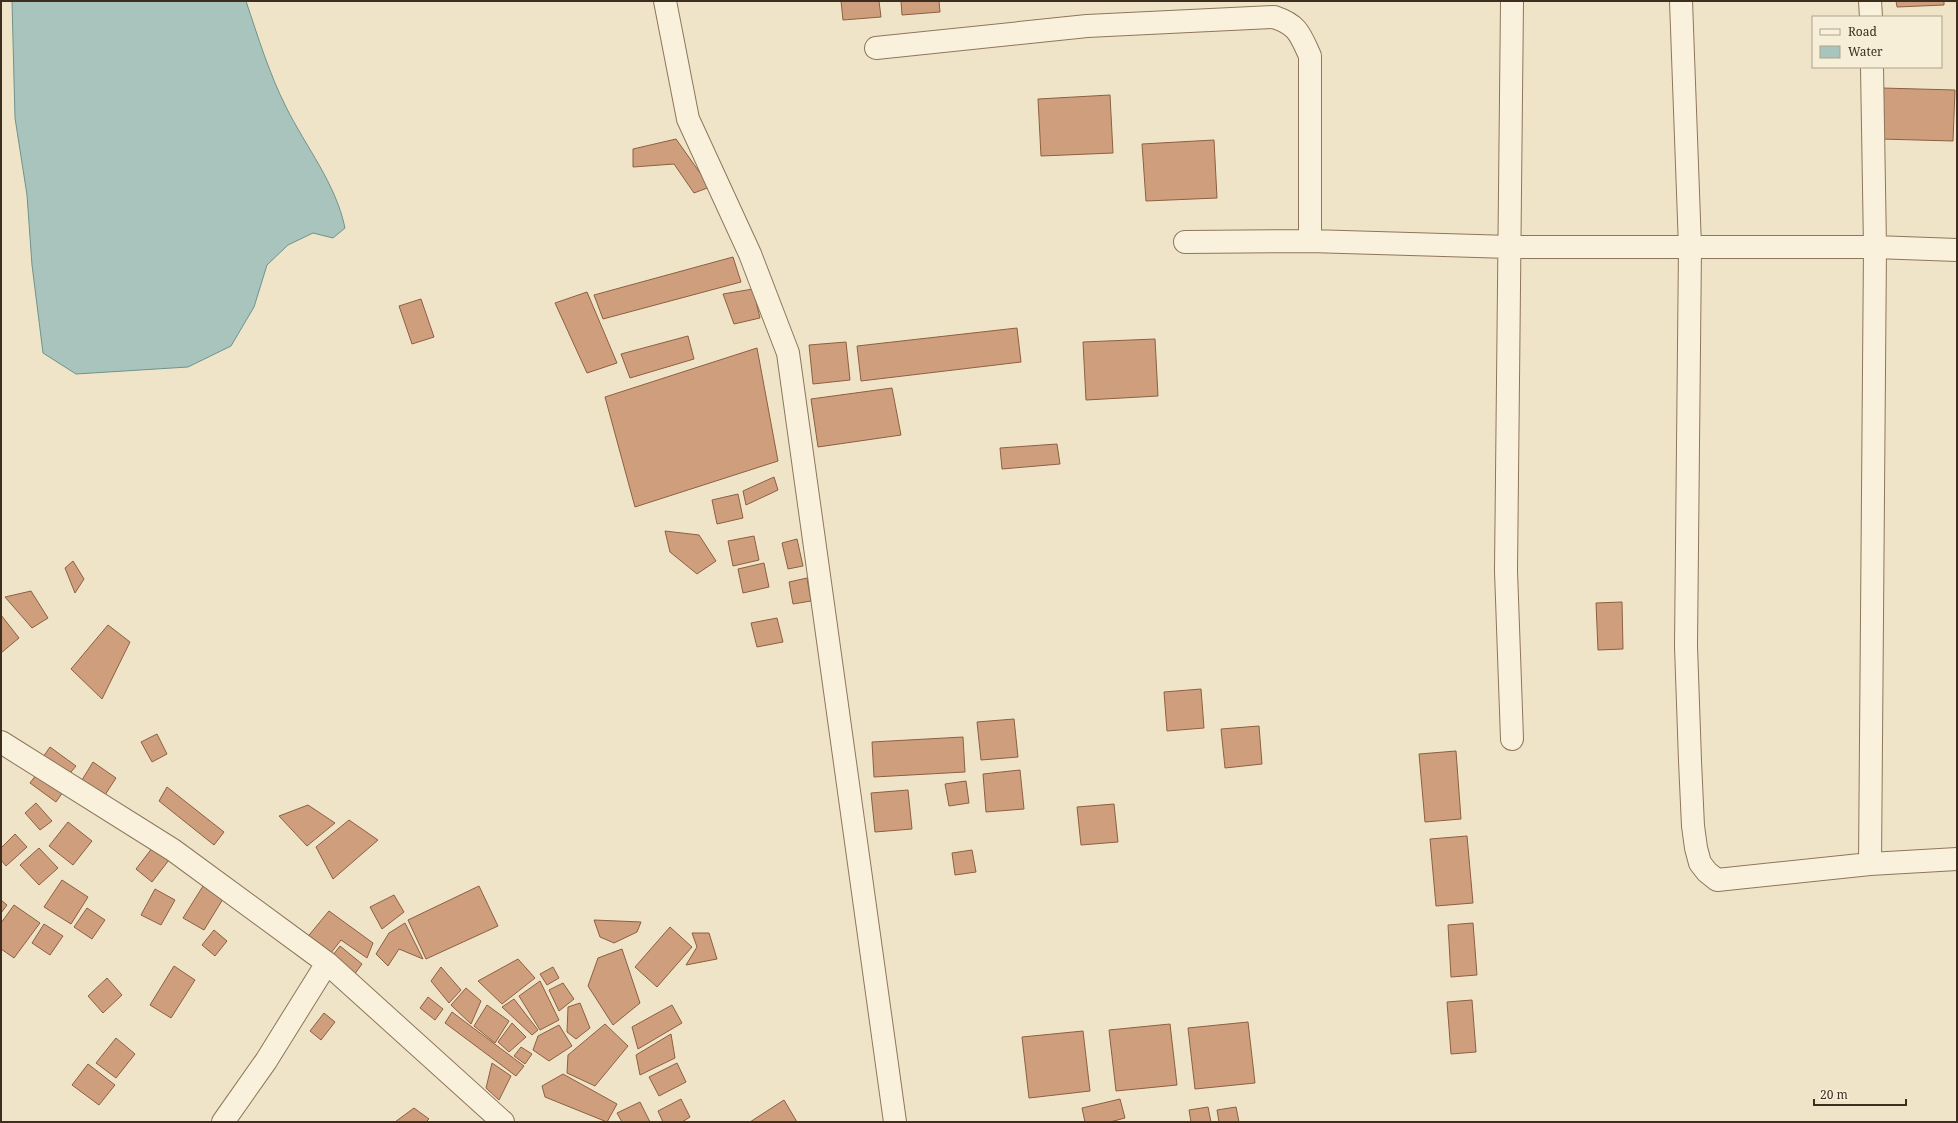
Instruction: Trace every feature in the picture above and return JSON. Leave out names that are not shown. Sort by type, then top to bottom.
[{"type":"street","points":[[665,1],[688,119],[750,254],[788,353],[895,1122]]},
{"type":"street","points":[[1512,1],[1506,570],[1512,739]]},
{"type":"street","points":[[1681,1],[1690,247],[1686,646],[1693,826],[1700,863],[1706,872],[1717,880],[1870,864],[1957,859]]},
{"type":"street","points":[[1870,1],[1871,16]]},
{"type":"street","points":[[876,48],[1087,26],[1274,17],[1288,22],[1300,33],[1310,56],[1310,241]]},
{"type":"street","points":[[1870,864],[1876,247],[1872,68]]},
{"type":"street","points":[[1185,242],[1310,241],[1510,246],[1876,247],[1957,250]]},
{"type":"street","points":[[1,742],[173,850],[327,963],[503,1122]]},
{"type":"street","points":[[223,1122],[266,1061],[327,963]]},
{"type":"water","points":[[12,1],[246,1],[274,81],[294,122],[328,181],[341,212],[345,228],[333,238],[313,233],[288,245],[267,265],[254,307],[231,346],[188,367],[76,374],[43,353],[32,265],[27,195],[15,118]]},
{"type":"building","points":[[841,1],[879,1],[881,17],[843,20]]},
{"type":"building","points":[[901,1],[939,1],[940,12],[902,15]]},
{"type":"building","points":[[1896,1],[1944,1],[1944,5],[1897,7]]},
{"type":"building","points":[[1882,88],[1955,90],[1953,141],[1881,139]]},
{"type":"building","points":[[1110,95],[1113,153],[1041,156],[1038,99]]},
{"type":"building","points":[[676,139],[710,187],[694,193],[674,164],[633,167],[633,149]]},
{"type":"building","points":[[1214,140],[1217,198],[1146,201],[1142,144]]},
{"type":"building","points":[[733,257],[741,282],[603,319],[594,295]]},
{"type":"building","points":[[753,289],[760,318],[734,324],[723,294]]},
{"type":"building","points":[[587,292],[617,363],[587,373],[555,303]]},
{"type":"building","points":[[421,299],[434,337],[412,344],[399,306]]},
{"type":"building","points":[[1017,328],[1021,362],[861,381],[857,346]]},
{"type":"building","points":[[688,336],[694,359],[630,378],[621,354]]},
{"type":"building","points":[[1155,339],[1158,396],[1086,400],[1083,342]]},
{"type":"building","points":[[846,342],[850,380],[813,384],[809,345]]},
{"type":"building","points":[[757,348],[778,461],[635,507],[605,397]]},
{"type":"building","points":[[892,388],[901,435],[818,447],[811,399]]},
{"type":"building","points":[[1057,444],[1060,464],[1002,469],[1000,448]]},
{"type":"building","points":[[774,477],[778,490],[746,505],[743,491]]},
{"type":"building","points":[[738,494],[743,518],[717,524],[712,500]]},
{"type":"building","points":[[665,531],[699,535],[716,561],[697,574],[670,552]]},
{"type":"building","points":[[754,536],[759,560],[733,566],[728,541]]},
{"type":"building","points":[[797,539],[803,566],[788,569],[782,543]]},
{"type":"building","points":[[73,561],[84,579],[75,593],[65,568]]},
{"type":"building","points":[[764,563],[769,587],[743,593],[738,569]]},
{"type":"building","points":[[807,578],[811,601],[793,604],[789,582]]},
{"type":"building","points":[[31,591],[48,618],[32,628],[5,597]]},
{"type":"building","points":[[1622,602],[1623,649],[1598,650],[1596,603]]},
{"type":"building","points":[[1,615],[19,638],[1,653]]},
{"type":"building","points":[[777,618],[783,642],[757,647],[751,623]]},
{"type":"building","points":[[108,625],[130,642],[102,699],[71,669]]},
{"type":"building","points":[[1201,689],[1204,728],[1167,731],[1164,692]]},
{"type":"building","points":[[1014,719],[1018,757],[981,760],[977,722]]},
{"type":"building","points":[[1259,726],[1262,764],[1225,768],[1221,729]]},
{"type":"building","points":[[157,734],[167,754],[152,762],[141,742]]},
{"type":"building","points":[[963,737],[965,772],[874,777],[872,742]]},
{"type":"building","points":[[50,747],[76,766],[66,778],[41,760]]},
{"type":"building","points":[[1456,751],[1461,819],[1425,822],[1419,754]]},
{"type":"building","points":[[93,762],[116,778],[105,795],[82,780]]},
{"type":"building","points":[[1020,770],[1024,809],[986,812],[983,774]]},
{"type":"building","points":[[39,771],[65,789],[56,802],[30,783]]},
{"type":"building","points":[[966,781],[969,803],[949,806],[945,784]]},
{"type":"building","points":[[167,787],[224,832],[214,845],[159,801]]},
{"type":"building","points":[[908,790],[912,829],[875,832],[871,793]]},
{"type":"building","points":[[36,803],[52,821],[40,830],[25,813]]},
{"type":"building","points":[[1114,804],[1118,842],[1081,845],[1077,807]]},
{"type":"building","points":[[308,805],[335,823],[307,846],[279,816]]},
{"type":"building","points":[[349,820],[378,840],[333,879],[316,847]]},
{"type":"building","points":[[68,822],[92,841],[73,865],[49,846]]},
{"type":"building","points":[[15,834],[27,847],[6,866],[1,860],[1,848]]},
{"type":"building","points":[[1467,836],[1473,903],[1436,906],[1430,839]]},
{"type":"building","points":[[153,847],[169,860],[152,882],[136,869]]},
{"type":"building","points":[[39,848],[58,868],[39,885],[20,865]]},
{"type":"building","points":[[972,850],[976,872],[955,875],[952,853]]},
{"type":"building","points":[[62,880],[88,897],[71,924],[44,907]]},
{"type":"building","points":[[203,886],[223,899],[204,930],[183,918]]},
{"type":"building","points":[[479,886],[498,926],[426,959],[408,920]]},
{"type":"building","points":[[155,889],[175,900],[161,925],[141,915]]},
{"type":"building","points":[[394,895],[404,912],[382,929],[370,907]]},
{"type":"building","points":[[1,900],[7,905],[1,913]]},
{"type":"building","points":[[14,905],[40,923],[14,958],[1,949],[1,923]]},
{"type":"building","points":[[87,908],[105,920],[92,939],[74,927]]},
{"type":"building","points":[[329,911],[373,943],[367,958],[341,940],[327,958],[305,940]]},
{"type":"building","points":[[594,920],[641,922],[637,932],[614,943],[600,937]]},
{"type":"building","points":[[405,923],[423,959],[399,949],[388,966],[376,954],[389,933]]},
{"type":"building","points":[[1473,923],[1477,975],[1451,977],[1448,925]]},
{"type":"building","points":[[44,924],[63,936],[50,955],[32,943]]},
{"type":"building","points":[[670,927],[692,947],[657,987],[635,967]]},
{"type":"building","points":[[214,930],[227,941],[215,956],[202,945]]},
{"type":"building","points":[[692,933],[709,933],[717,959],[686,965],[697,947]]},
{"type":"building","points":[[340,946],[362,964],[351,979],[329,960]]},
{"type":"building","points":[[622,949],[640,1003],[613,1025],[588,986],[598,958]]},
{"type":"building","points":[[518,959],[535,978],[502,1004],[478,981]]},
{"type":"building","points":[[174,966],[195,980],[171,1018],[150,1005]]},
{"type":"building","points":[[441,967],[461,990],[449,1003],[431,981]]},
{"type":"building","points":[[553,967],[559,978],[547,985],[540,974]]},
{"type":"building","points":[[107,978],[122,995],[103,1013],[88,996]]},
{"type":"building","points":[[540,981],[559,1020],[540,1030],[519,996]]},
{"type":"building","points":[[563,983],[574,999],[559,1011],[549,990]]},
{"type":"building","points":[[466,988],[481,1001],[471,1024],[451,1005]]},
{"type":"building","points":[[428,997],[443,1009],[435,1020],[420,1008]]},
{"type":"building","points":[[514,999],[538,1030],[532,1035],[502,1007]]},
{"type":"building","points":[[1472,1000],[1476,1052],[1451,1054],[1447,1002]]},
{"type":"building","points":[[580,1003],[590,1028],[576,1039],[567,1032],[568,1007]]},
{"type":"building","points":[[487,1005],[509,1021],[495,1043],[474,1026]]},
{"type":"building","points":[[672,1005],[682,1023],[638,1049],[632,1027]]},
{"type":"building","points":[[452,1012],[524,1066],[516,1076],[445,1023]]},
{"type":"building","points":[[324,1013],[335,1022],[321,1040],[310,1031]]},
{"type":"building","points":[[1248,1022],[1255,1083],[1195,1089],[1188,1028]]},
{"type":"building","points":[[512,1023],[526,1037],[509,1052],[498,1042]]},
{"type":"building","points":[[605,1024],[628,1046],[595,1086],[567,1073],[568,1055]]},
{"type":"building","points":[[1170,1024],[1177,1085],[1116,1091],[1109,1030]]},
{"type":"building","points":[[559,1025],[572,1046],[549,1061],[533,1050],[538,1036]]},
{"type":"building","points":[[1083,1031],[1090,1091],[1029,1098],[1022,1037]]},
{"type":"building","points":[[671,1034],[675,1058],[640,1075],[636,1055]]},
{"type":"building","points":[[116,1038],[135,1054],[116,1078],[96,1063]]},
{"type":"building","points":[[521,1047],[532,1054],[525,1064],[514,1056]]},
{"type":"building","points":[[492,1063],[511,1076],[499,1100],[486,1088]]},
{"type":"building","points":[[677,1063],[686,1082],[659,1096],[649,1077]]},
{"type":"building","points":[[88,1064],[115,1085],[99,1105],[72,1085]]},
{"type":"building","points":[[563,1074],[617,1104],[607,1122],[545,1097],[542,1086]]},
{"type":"building","points":[[681,1099],[690,1117],[682,1122],[663,1122],[658,1111]]},
{"type":"building","points":[[1120,1099],[1125,1118],[1110,1122],[1085,1122],[1082,1108]]},
{"type":"building","points":[[784,1100],[797,1122],[750,1122]]},
{"type":"building","points":[[640,1102],[650,1122],[622,1122],[617,1113]]},
{"type":"building","points":[[1208,1107],[1211,1122],[1191,1122],[1189,1110]]},
{"type":"building","points":[[1236,1107],[1239,1122],[1219,1122],[1217,1110]]},
{"type":"building","points":[[414,1108],[429,1119],[426,1122],[395,1122]]}]
